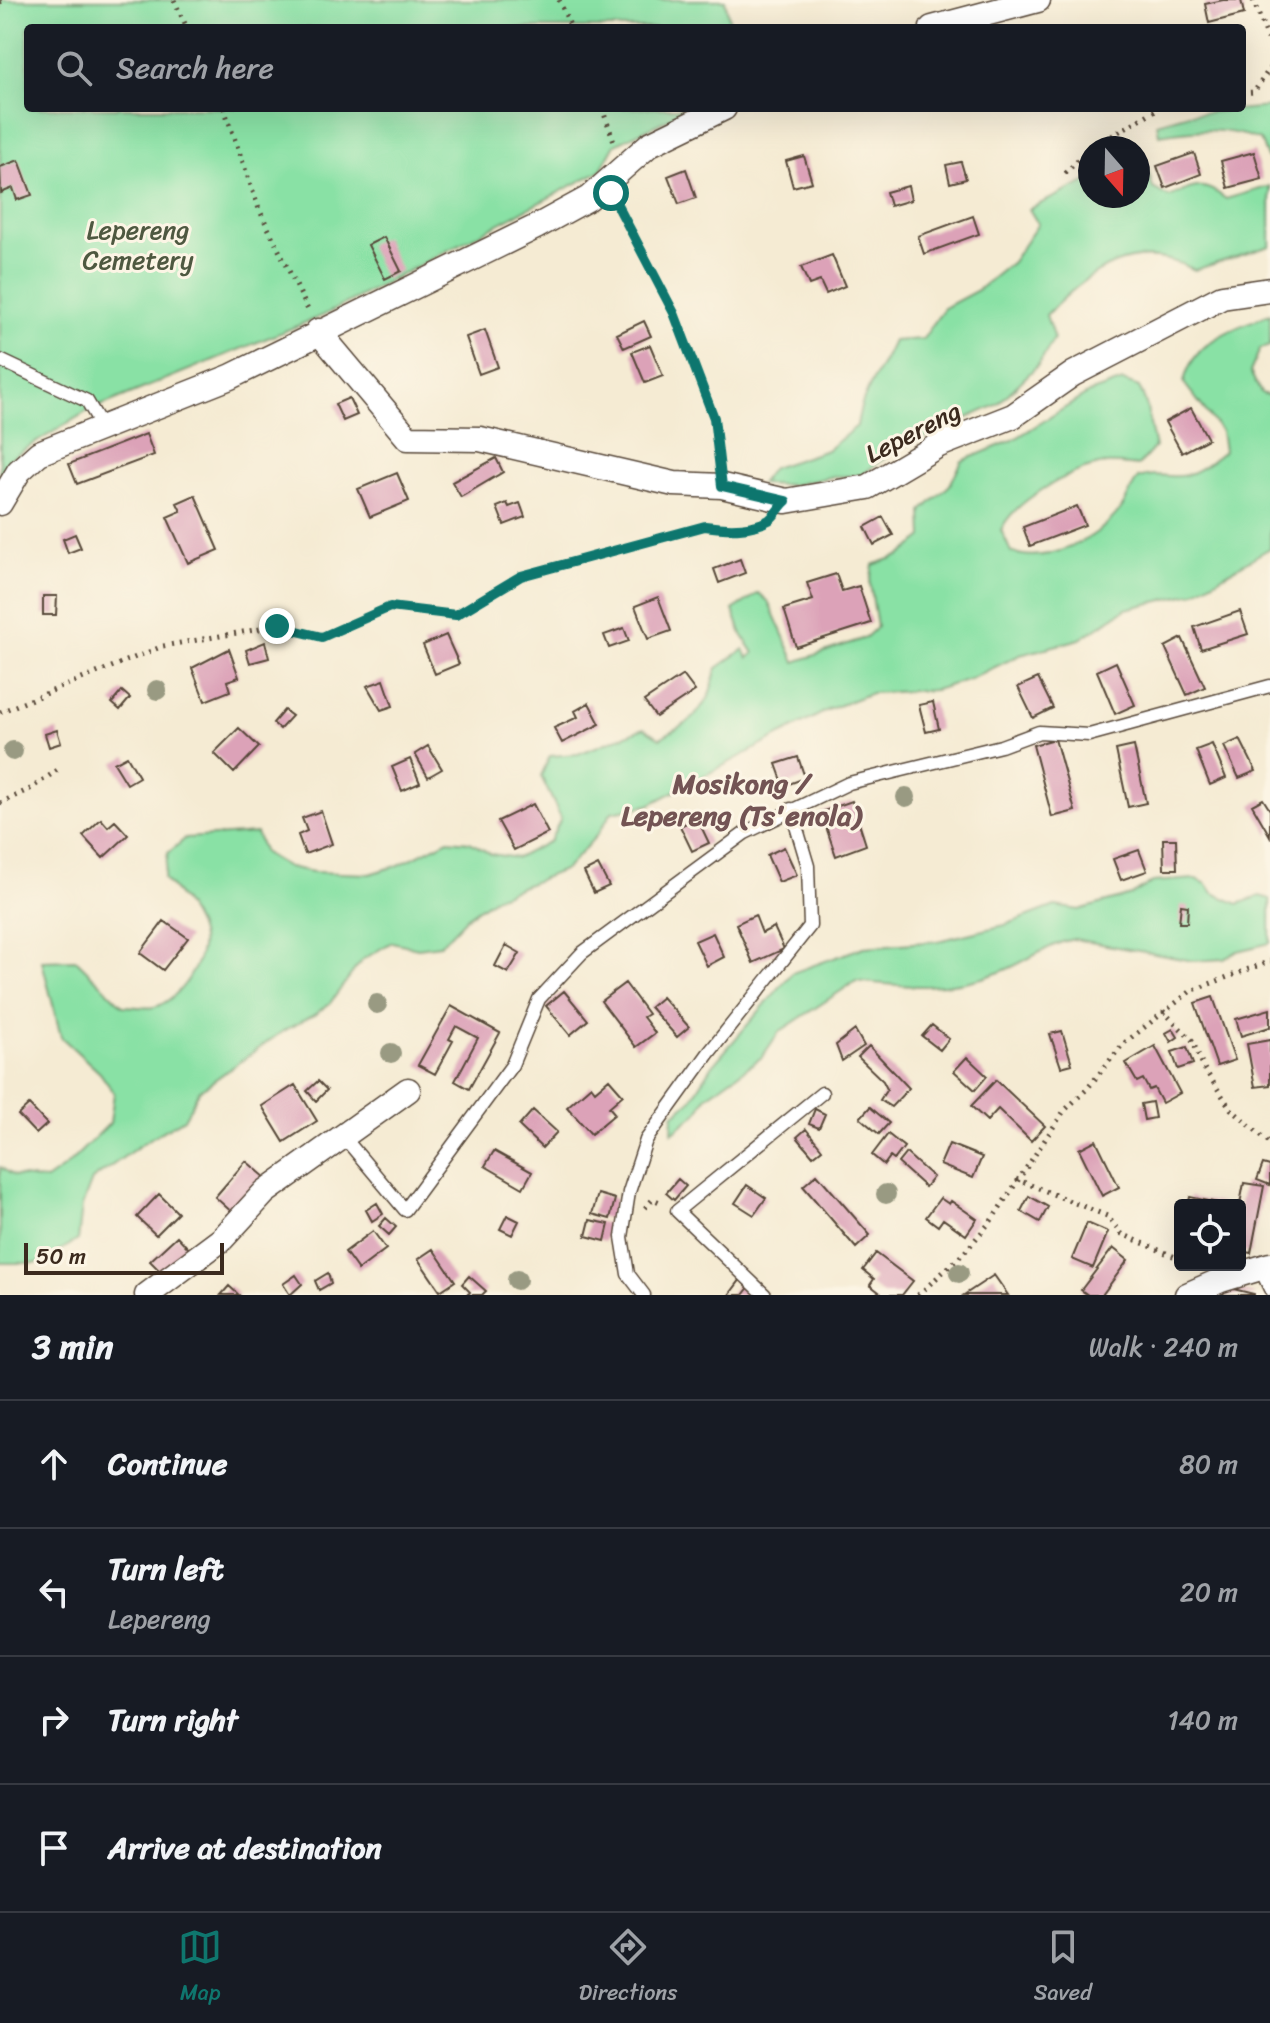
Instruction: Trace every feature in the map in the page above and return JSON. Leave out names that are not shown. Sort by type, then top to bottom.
[{"type":"street","points":[[947,24],[1038,0]]},
{"type":"street","points":[[0,503],[19,471],[39,453],[230,377],[318,331],[391,299],[536,227],[615,176],[650,144],[716,112]]},
{"type":"street","name":"Lepereng","points":[[318,331],[408,438],[480,439],[674,484],[722,486],[786,501],[868,487],[939,445],[1013,416],[1073,374],[1222,297],[1270,290]]},
{"type":"street","points":[[147,1295],[222,1239],[265,1192],[408,1090]]},
{"type":"street","points":[[1187,1295],[1267,1274]]},
{"type":"lane","points":[[0,360],[87,401],[103,428]]},
{"type":"lane","points":[[342,1135],[405,1210],[512,1065],[539,999],[582,953],[745,833],[791,809],[849,783],[1001,746],[1039,732],[1089,735],[1270,686]]},
{"type":"lane","points":[[644,1295],[628,1274],[622,1237],[629,1192],[646,1140],[708,1054],[810,926],[808,866],[791,809]]},
{"type":"lane","points":[[765,1295],[677,1211],[822,1093]]},
{"type":"path","points":[[0,2],[7,0]]},
{"type":"path","points":[[174,0],[185,24]]},
{"type":"path","points":[[559,0],[569,24]]},
{"type":"path","points":[[1253,0],[1270,44]]},
{"type":"path","points":[[1246,93],[1254,92],[1270,68]]},
{"type":"path","points":[[225,112],[259,209],[318,331]]},
{"type":"path","points":[[603,112],[615,176],[674,313],[714,418],[722,486]]},
{"type":"path","points":[[1111,136],[1152,112]]},
{"type":"path","points":[[1065,173],[1078,160]]},
{"type":"path","points":[[0,712],[163,646],[277,626],[322,637],[390,607],[456,615],[521,576],[705,526],[729,529],[754,525],[770,519],[786,501]]},
{"type":"path","points":[[0,803],[30,789],[59,769]]},
{"type":"path","points":[[918,1295],[964,1253],[991,1221],[1064,1111],[1087,1089],[1123,1044],[1191,991],[1270,961]]},
{"type":"path","points":[[1163,1011],[1192,1040],[1205,1070],[1231,1109],[1270,1143]]},
{"type":"path","points":[[1016,1179],[1107,1216],[1122,1234],[1174,1256]]},
{"type":"green space","name":"Lepereng Cemetery","points":[[0,0],[725,0],[730,24],[24,24],[24,112],[683,112],[615,144],[600,171],[324,315],[88,411],[9,459],[0,481]]},
{"type":"green space","points":[[1270,107],[1270,164],[1260,140],[1247,136],[1210,130],[1159,135],[1157,123],[1189,114],[1246,112],[1246,109]]},
{"type":"green space","points":[[1150,177],[1153,188],[1169,197],[1205,187],[1226,199],[1270,186],[1270,246],[1195,270],[1151,257],[1114,264],[1079,285],[1046,315],[1054,339],[1038,365],[997,405],[893,451],[862,475],[830,477],[792,485],[760,484],[772,468],[827,450],[857,426],[867,392],[893,341],[923,339],[944,308],[978,290],[1012,262],[1038,224],[1029,209],[1078,186],[1078,208],[1150,208]]},
{"type":"green space","points":[[1270,314],[1270,346],[1260,349],[1250,372],[1261,393],[1270,396],[1270,548],[1193,593],[1126,609],[1080,639],[1020,655],[970,679],[935,690],[871,693],[830,709],[649,805],[612,812],[597,835],[566,869],[496,897],[467,917],[440,945],[418,948],[392,942],[362,960],[330,1003],[283,1031],[199,1091],[184,1119],[146,1141],[92,1180],[82,1206],[78,1240],[38,1263],[0,1263],[0,1167],[14,1176],[46,1180],[66,1166],[110,1123],[114,1093],[100,1073],[61,1037],[42,961],[76,960],[123,1006],[154,1007],[172,997],[194,969],[201,947],[199,930],[191,914],[164,879],[168,853],[186,838],[256,833],[264,853],[288,867],[313,872],[370,874],[399,865],[448,840],[470,842],[491,854],[517,858],[550,841],[561,818],[541,776],[550,756],[578,754],[644,728],[660,738],[691,720],[708,699],[717,668],[744,649],[748,658],[754,653],[741,633],[733,610],[759,593],[768,601],[795,662],[865,638],[877,627],[870,583],[873,565],[901,555],[923,537],[922,511],[950,485],[962,461],[1013,440],[1089,393],[1123,381],[1139,387],[1155,447],[1138,466],[1099,465],[1057,481],[1029,499],[1001,530],[1011,552],[1025,555],[1055,552],[1084,540],[1109,522],[1122,507],[1138,478],[1185,475],[1206,465],[1224,451],[1221,431],[1184,383],[1189,368],[1205,346],[1216,338]]},
{"type":"green space","points":[[1196,879],[1207,884],[1213,893],[1238,904],[1260,896],[1270,899],[1270,943],[1238,951],[1224,959],[1193,961],[1074,939],[1000,972],[964,982],[911,986],[856,981],[779,1032],[762,1057],[706,1097],[698,1112],[672,1133],[673,1115],[691,1100],[713,1065],[792,973],[864,947],[938,941],[1005,925],[1055,906],[1079,910],[1131,895],[1153,882]]},
{"type":"building","points":[[1241,0],[1244,14],[1209,23],[1205,4]]},
{"type":"building","points":[[1254,152],[1262,179],[1228,188],[1221,161]]},
{"type":"building","points":[[1194,153],[1201,174],[1165,188],[1157,166]]},
{"type":"building","points":[[804,156],[812,182],[793,187],[786,161]]},
{"type":"building","points":[[19,160],[32,195],[17,200],[13,188],[1,193],[0,167]]},
{"type":"building","points":[[961,162],[966,179],[950,183],[946,165]]},
{"type":"building","points":[[686,169],[696,198],[679,204],[668,176]]},
{"type":"building","points":[[908,186],[911,200],[890,206],[886,192]]},
{"type":"building","points":[[973,216],[979,234],[924,254],[918,236]]},
{"type":"building","points":[[384,237],[401,271],[385,279],[368,245]]},
{"type":"building","points":[[832,255],[845,286],[826,294],[820,281],[809,285],[801,267]]},
{"type":"building","points":[[644,321],[651,336],[624,348],[617,334]]},
{"type":"building","points":[[485,330],[498,367],[479,374],[466,337]]},
{"type":"building","points":[[650,345],[663,376],[645,383],[632,352]]},
{"type":"building","points":[[349,398],[357,415],[343,421],[335,404]]},
{"type":"building","points":[[1191,408],[1208,439],[1182,453],[1165,422]]},
{"type":"building","points":[[146,434],[154,455],[77,484],[69,464]]},
{"type":"building","points":[[496,458],[503,472],[461,497],[452,482]]},
{"type":"building","points":[[397,473],[409,501],[370,517],[358,489]]},
{"type":"building","points":[[195,495],[219,550],[188,563],[167,517],[181,511],[177,503]]},
{"type":"building","points":[[507,503],[509,507],[520,503],[525,517],[504,525],[497,507]]},
{"type":"building","points":[[1077,506],[1085,525],[1030,546],[1023,527]]},
{"type":"building","points":[[883,517],[893,535],[874,545],[865,527]]},
{"type":"building","points":[[75,534],[81,548],[68,553],[63,539]]},
{"type":"building","points":[[740,559],[745,573],[719,583],[714,569]]},
{"type":"building","points":[[836,574],[842,591],[859,586],[871,623],[796,647],[784,609],[813,600],[807,583]]},
{"type":"building","points":[[43,596],[57,596],[56,615],[43,615]]},
{"type":"building","points":[[658,597],[671,631],[648,639],[635,606]]},
{"type":"building","points":[[1240,611],[1248,634],[1201,649],[1194,627]]},
{"type":"building","points":[[624,628],[629,641],[609,648],[604,635]]},
{"type":"building","points":[[446,635],[459,664],[435,674],[423,645]]},
{"type":"building","points":[[1182,638],[1205,687],[1187,695],[1165,647]]},
{"type":"building","points":[[265,642],[269,658],[250,663],[246,650]]},
{"type":"building","points":[[229,649],[239,677],[227,681],[230,691],[205,701],[192,668]]},
{"type":"building","points":[[1116,662],[1135,705],[1115,714],[1097,671]]},
{"type":"building","points":[[683,675],[695,691],[656,717],[644,701]]},
{"type":"building","points":[[1038,678],[1053,708],[1033,718],[1018,687]]},
{"type":"building","points":[[384,680],[393,706],[381,710],[367,686]]},
{"type":"building","points":[[122,691],[130,698],[120,710],[112,703]]},
{"type":"building","points":[[933,702],[939,729],[926,732],[919,705]]},
{"type":"building","points":[[589,703],[600,724],[562,743],[554,728],[578,717],[575,711]]},
{"type":"building","points":[[284,710],[292,716],[280,729],[273,723]]},
{"type":"building","points":[[239,728],[259,747],[234,773],[214,753]]},
{"type":"building","points":[[57,730],[61,743],[49,747],[45,734]]},
{"type":"building","points":[[1055,739],[1075,811],[1052,817],[1033,745]]},
{"type":"building","points":[[1240,739],[1256,771],[1239,778],[1224,746]]},
{"type":"building","points":[[1212,744],[1226,778],[1210,785],[1196,750]]},
{"type":"building","points":[[428,746],[442,769],[428,777],[415,754]]},
{"type":"building","points":[[1134,746],[1146,803],[1128,807],[1116,750]]},
{"type":"building","points":[[127,756],[139,777],[127,784],[114,763]]},
{"type":"building","points":[[798,757],[805,778],[784,786],[776,764]]},
{"type":"building","points":[[410,759],[420,783],[402,791],[392,767]]},
{"type":"building","points":[[1263,799],[1270,810],[1270,836],[1252,805]]},
{"type":"building","points":[[852,801],[866,845],[836,856],[821,812]]},
{"type":"building","points":[[533,804],[548,833],[514,850],[498,821]]},
{"type":"building","points":[[321,811],[332,844],[305,854],[298,835],[307,831],[302,818]]},
{"type":"building","points":[[697,818],[709,843],[692,851],[680,826]]},
{"type":"building","points":[[101,819],[108,827],[115,821],[128,835],[103,858],[83,836]]},
{"type":"building","points":[[1163,839],[1176,839],[1177,869],[1164,869]]},
{"type":"building","points":[[784,847],[797,875],[779,882],[767,855]]},
{"type":"building","points":[[1139,850],[1147,871],[1121,880],[1113,859]]},
{"type":"building","points":[[598,865],[609,886],[594,893],[584,872]]},
{"type":"building","points":[[1181,905],[1188,906],[1187,923],[1179,923]]},
{"type":"building","points":[[755,915],[762,933],[774,927],[784,949],[753,963],[736,924]]},
{"type":"building","points":[[164,921],[188,938],[163,970],[140,953]]},
{"type":"building","points":[[713,933],[724,957],[707,966],[695,941]]},
{"type":"building","points":[[506,945],[520,953],[508,973],[495,966]]},
{"type":"building","points":[[625,983],[648,1014],[643,1017],[655,1033],[636,1047],[601,1001]]},
{"type":"building","points":[[564,991],[588,1020],[570,1035],[546,1006]]},
{"type":"building","points":[[662,997],[689,1027],[677,1037],[650,1007]]},
{"type":"building","points":[[1213,997],[1235,1060],[1217,1066],[1195,1003]]},
{"type":"building","points":[[451,1006],[500,1033],[469,1089],[455,1081],[478,1038],[456,1026],[449,1039],[453,1041],[435,1074],[418,1065]]},
{"type":"building","points":[[1270,1009],[1270,1027],[1241,1036],[1236,1019]]},
{"type":"building","points":[[932,1025],[949,1039],[940,1050],[922,1036]]},
{"type":"building","points":[[1173,1029],[1178,1037],[1171,1042],[1166,1033]]},
{"type":"building","points":[[855,1030],[864,1046],[842,1061],[836,1045]]},
{"type":"building","points":[[1062,1031],[1072,1064],[1061,1067],[1050,1034]]},
{"type":"building","points":[[1270,1040],[1270,1085],[1255,1087],[1247,1044]]},
{"type":"building","points":[[869,1046],[909,1088],[891,1107],[880,1100],[887,1089],[883,1081],[858,1057]]},
{"type":"building","points":[[1155,1046],[1180,1093],[1162,1103],[1154,1088],[1149,1090],[1143,1079],[1137,1082],[1126,1063]]},
{"type":"building","points":[[1187,1047],[1193,1064],[1178,1069],[1172,1052]]},
{"type":"building","points":[[967,1057],[987,1076],[975,1090],[954,1071]]},
{"type":"building","points":[[609,1079],[623,1095],[609,1107],[615,1114],[591,1134],[567,1107],[591,1086],[595,1091]]},
{"type":"building","points":[[996,1080],[1045,1126],[1031,1141],[998,1109],[987,1121],[971,1106]]},
{"type":"building","points":[[318,1081],[327,1090],[316,1101],[307,1091]]},
{"type":"building","points":[[295,1085],[317,1121],[284,1142],[262,1106]]},
{"type":"building","points":[[1152,1102],[1155,1118],[1144,1120],[1141,1104]]},
{"type":"building","points":[[29,1105],[47,1124],[36,1134],[18,1115]]},
{"type":"building","points":[[870,1107],[889,1123],[879,1134],[860,1118]]},
{"type":"building","points":[[815,1109],[825,1114],[819,1128],[809,1124]]},
{"type":"building","points":[[533,1110],[557,1132],[542,1148],[519,1126]]},
{"type":"building","points":[[806,1129],[822,1149],[813,1156],[797,1137]]},
{"type":"building","points":[[888,1134],[904,1147],[894,1160],[890,1157],[884,1165],[872,1155]]},
{"type":"building","points":[[1096,1140],[1119,1187],[1102,1196],[1079,1149]]},
{"type":"building","points":[[949,1144],[982,1157],[973,1178],[940,1165]]},
{"type":"building","points":[[494,1151],[532,1172],[523,1188],[485,1166]]},
{"type":"building","points":[[906,1153],[933,1177],[925,1187],[898,1163]]},
{"type":"building","points":[[246,1161],[266,1178],[234,1214],[215,1197]]},
{"type":"building","points":[[1263,1164],[1270,1166],[1270,1185],[1257,1180]]},
{"type":"building","points":[[817,1174],[870,1235],[856,1248],[803,1186]]},
{"type":"building","points":[[678,1179],[686,1186],[674,1200],[666,1193]]},
{"type":"building","points":[[1244,1183],[1264,1186],[1251,1253],[1246,1252],[1246,1199],[1241,1199]]},
{"type":"building","points":[[747,1185],[766,1198],[754,1215],[735,1203]]},
{"type":"building","points":[[159,1194],[178,1213],[156,1235],[137,1217]]},
{"type":"building","points":[[598,1194],[615,1199],[610,1219],[592,1214]]},
{"type":"building","points":[[1029,1196],[1048,1207],[1040,1222],[1021,1211]]},
{"type":"building","points":[[940,1198],[949,1204],[951,1201],[977,1219],[966,1235],[943,1219],[938,1226],[926,1217]]},
{"type":"building","points":[[377,1203],[383,1214],[372,1221],[366,1210]]},
{"type":"building","points":[[507,1215],[519,1221],[512,1235],[500,1229]]},
{"type":"building","points":[[386,1218],[396,1227],[389,1235],[379,1226]]},
{"type":"building","points":[[590,1220],[609,1224],[605,1241],[586,1236]]},
{"type":"building","points":[[1087,1223],[1108,1232],[1093,1268],[1072,1259]]},
{"type":"building","points":[[373,1231],[386,1249],[358,1270],[345,1252]]},
{"type":"building","points":[[177,1236],[190,1250],[163,1274],[150,1261]]},
{"type":"building","points":[[1113,1248],[1128,1260],[1102,1295],[1088,1295],[1081,1290]]},
{"type":"building","points":[[433,1249],[455,1281],[440,1291],[418,1259]]},
{"type":"building","points":[[876,1253],[913,1281],[902,1295],[883,1295],[870,1285],[874,1279],[863,1270]]},
{"type":"building","points":[[328,1273],[331,1283],[319,1290],[315,1281]]},
{"type":"building","points":[[296,1275],[302,1284],[290,1295],[283,1284]]},
{"type":"building","points":[[994,1275],[1008,1295],[964,1295]]},
{"type":"building","points":[[469,1276],[486,1291],[482,1295],[467,1295],[470,1292],[462,1284]]},
{"type":"building","points":[[741,1279],[750,1286],[743,1295],[729,1295]]},
{"type":"building","points":[[229,1286],[239,1295],[221,1295]]},
{"type":"building","points":[[1225,1287],[1254,1294],[1254,1295],[1223,1295]]},
{"type":"district","name":"Mosikong / Lepereng (Ts'enola)","points":[[741,799]]},
{"type":"route","points":[[277,626],[322,637],[390,607],[456,615],[521,576],[705,526],[729,529],[754,525],[770,519],[786,501],[722,486],[714,418],[674,313],[611,193]]}]
